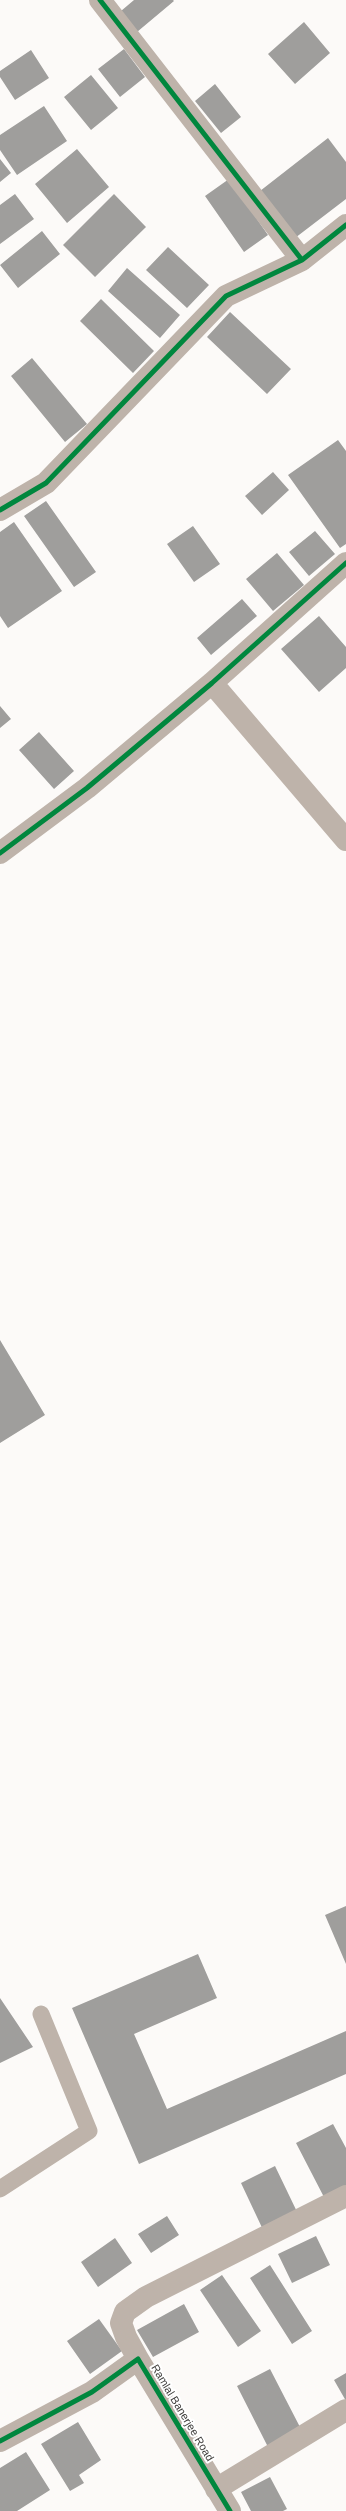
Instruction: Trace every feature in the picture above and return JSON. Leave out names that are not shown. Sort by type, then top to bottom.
[{"type":"street","points":[[100,0],[302,260]]},
{"type":"street","points":[[0,510],[46,483],[226,296],[302,260],[346,225]]},
{"type":"street","points":[[0,853],[88,788],[212,683],[346,563]]},
{"type":"street","points":[[212,683],[346,840]]},
{"type":"street","points":[[138,2360],[126,2337],[121,2323],[125,2312],[146,2297],[346,2196]]},
{"type":"street","name":"Ramlal Banerjee Road","points":[[0,2441],[92,2392],[138,2360],[230,2511]]},
{"type":"street","points":[[216,2489],[346,2410]]},
{"type":"lane","points":[[0,2189],[89,2131],[41,2014]]},
{"type":"building","points":[[134,0],[174,1],[137,32],[121,11]]},
{"type":"building","points":[[304,22],[330,53],[295,84],[268,54]]},
{"type":"building","points":[[124,49],[145,77],[120,97],[98,69]]},
{"type":"building","points":[[31,50],[49,78],[15,100],[0,77],[0,71]]},
{"type":"building","points":[[91,75],[118,108],[91,130],[64,97]]},
{"type":"building","points":[[215,84],[241,117],[221,133],[195,101]]},
{"type":"building","points":[[44,106],[67,141],[17,175],[0,150],[0,135]]},
{"type":"building","points":[[328,138],[346,162],[346,199],[295,238],[260,191]]},
{"type":"building","points":[[77,149],[109,187],[67,223],[35,184]]},
{"type":"building","points":[[0,159],[11,173],[0,182]]},
{"type":"building","points":[[229,179],[268,235],[244,252],[205,196]]},
{"type":"building","points":[[15,194],[34,219],[0,244],[0,205]]},
{"type":"building","points":[[114,194],[146,227],[95,277],[63,245]]},
{"type":"building","points":[[42,231],[60,254],[18,288],[0,265]]},
{"type":"building","points":[[168,247],[209,285],[187,308],[146,270]]},
{"type":"building","points":[[127,268],[180,315],[160,338],[108,291]]},
{"type":"building","points":[[101,299],[154,351],[133,373],[80,321]]},
{"type":"building","points":[[230,312],[291,369],[267,394],[207,337]]},
{"type":"building","points":[[32,358],[87,424],[65,442],[11,376]]},
{"type":"building","points":[[338,440],[346,451],[346,544],[340,548],[288,475]]},
{"type":"building","points":[[273,472],[289,490],[262,515],[245,496]]},
{"type":"building","points":[[46,501],[96,572],[74,587],[24,516]]},
{"type":"building","points":[[14,522],[62,591],[8,628],[0,616],[0,532]]},
{"type":"building","points":[[193,526],[220,564],[194,582],[167,544]]},
{"type":"building","points":[[315,531],[335,554],[309,576],[289,552]]},
{"type":"building","points":[[277,553],[304,585],[273,611],[246,579]]},
{"type":"building","points":[[242,599],[257,616],[211,655],[197,638]]},
{"type":"building","points":[[319,616],[346,647],[346,668],[319,692],[281,649]]},
{"type":"building","points":[[0,706],[11,719],[0,728]]},
{"type":"building","points":[[39,732],[74,771],[54,789],[19,750]]},
{"type":"building","points":[[0,1340],[45,1415],[0,1443]]},
{"type":"building","points":[[346,1906],[346,1964],[325,1915]]},
{"type":"building","points":[[198,1954],[217,1998],[134,2034],[167,2109],[346,2031],[346,2074],[139,2164],[72,2008]]},
{"type":"building","points":[[0,1998],[33,2047],[0,2063]]},
{"type":"building","points":[[333,2124],[346,2148],[346,2190],[326,2201],[296,2143]]},
{"type":"building","points":[[275,2166],[300,2218],[265,2234],[241,2183]]},
{"type":"building","points":[[167,2216],[179,2235],[151,2253],[138,2234]]},
{"type":"building","points":[[316,2236],[330,2265],[292,2283],[278,2254]]},
{"type":"building","points":[[115,2238],[132,2263],[98,2287],[81,2262]]},
{"type":"building","points":[[270,2265],[312,2331],[292,2344],[250,2278]]},
{"type":"building","points":[[222,2275],[261,2331],[238,2347],[200,2290]]},
{"type":"building","points":[[184,2304],[199,2332],[153,2357],[137,2330]]},
{"type":"building","points":[[99,2319],[122,2351],[90,2374],[67,2341]]},
{"type":"building","points":[[270,2369],[301,2429],[268,2447],[237,2386]]},
{"type":"building","points":[[346,2373],[346,2401],[334,2380]]},
{"type":"building","points":[[78,2422],[101,2460],[79,2475],[84,2483],[70,2491],[41,2444]]},
{"type":"building","points":[[26,2452],[50,2490],[17,2511],[0,2511],[0,2468]]},
{"type":"building","points":[[270,2477],[287,2509],[283,2511],[251,2511],[241,2492]]},
{"type":"cycle path","points":[[100,0],[302,260],[346,225]]},
{"type":"cycle path","points":[[0,510],[46,483],[226,296],[302,260]]},
{"type":"cycle path","points":[[0,853],[87,788],[212,683],[346,563]]},
{"type":"cycle path","points":[[0,2441],[92,2392],[138,2359],[230,2511]]}]
